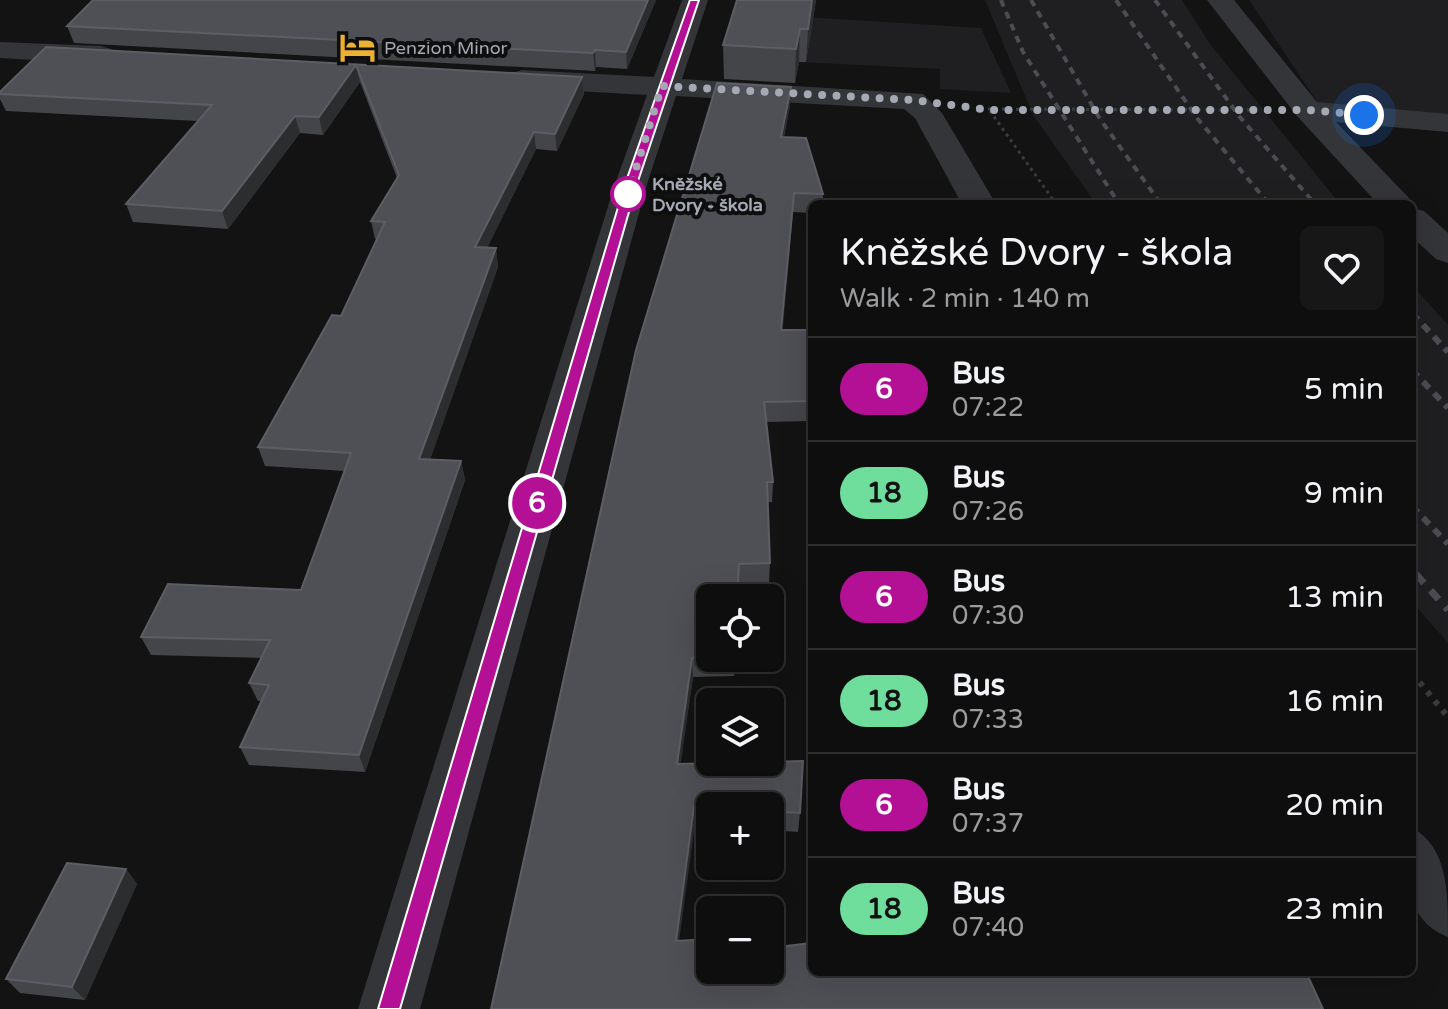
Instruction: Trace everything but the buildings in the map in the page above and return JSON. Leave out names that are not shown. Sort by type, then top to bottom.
[{"type":"street","points":[[389,1009],[662,86],[695,0]]},
{"type":"street","points":[[1220,0],[1308,110],[1392,200]]},
{"type":"street","points":[[0,50],[126,57]]},
{"type":"street","points":[[489,77],[912,100],[927,113],[977,200]]},
{"type":"street","points":[[1308,110],[1448,123]]},
{"type":"street","points":[[1416,222],[1448,252]]},
{"type":"street","points":[[1416,860],[1448,909]]},
{"type":"path","points":[[912,100],[990,110],[1308,110]]},
{"type":"path","points":[[990,110],[1053,200]]},
{"type":"path","points":[[1416,678],[1448,717]]},
{"type":"shaded area","points":[[985,0],[1182,0],[1210,44],[1337,200],[1093,200],[1033,115]]},
{"type":"shaded area","points":[[1249,0],[1448,0],[1448,129],[1328,118]]},
{"type":"shaded area","points":[[743,13],[981,28],[1011,93],[940,89],[940,69],[799,62],[795,80],[725,75]]},
{"type":"shaded area","points":[[1416,289],[1448,325],[1448,643],[1416,607]]},
{"type":"railway","points":[[1001,0],[1023,52],[1116,200]]},
{"type":"railway","points":[[1031,0],[1100,119],[1158,200]]},
{"type":"railway","points":[[1116,0],[1197,118],[1266,200]]},
{"type":"railway","points":[[1155,0],[1239,116],[1312,200]]},
{"type":"railway","points":[[1416,317],[1448,352]]},
{"type":"railway","points":[[1416,374],[1448,408]]},
{"type":"railway","points":[[1416,510],[1448,544]]},
{"type":"railway","points":[[1416,574],[1448,610]]},
{"type":"bus line","name":"6","points":[[389,1009],[631,184],[662,86],[695,0]]},
{"type":"place","name":"Penzion Minor","points":[[358,48]]},
{"type":"place","name":"Kněžské Dvory - škola","points":[[628,194]]},
{"type":"route","points":[[628,194],[662,86],[912,100],[990,110],[1308,110],[1364,115]]}]
